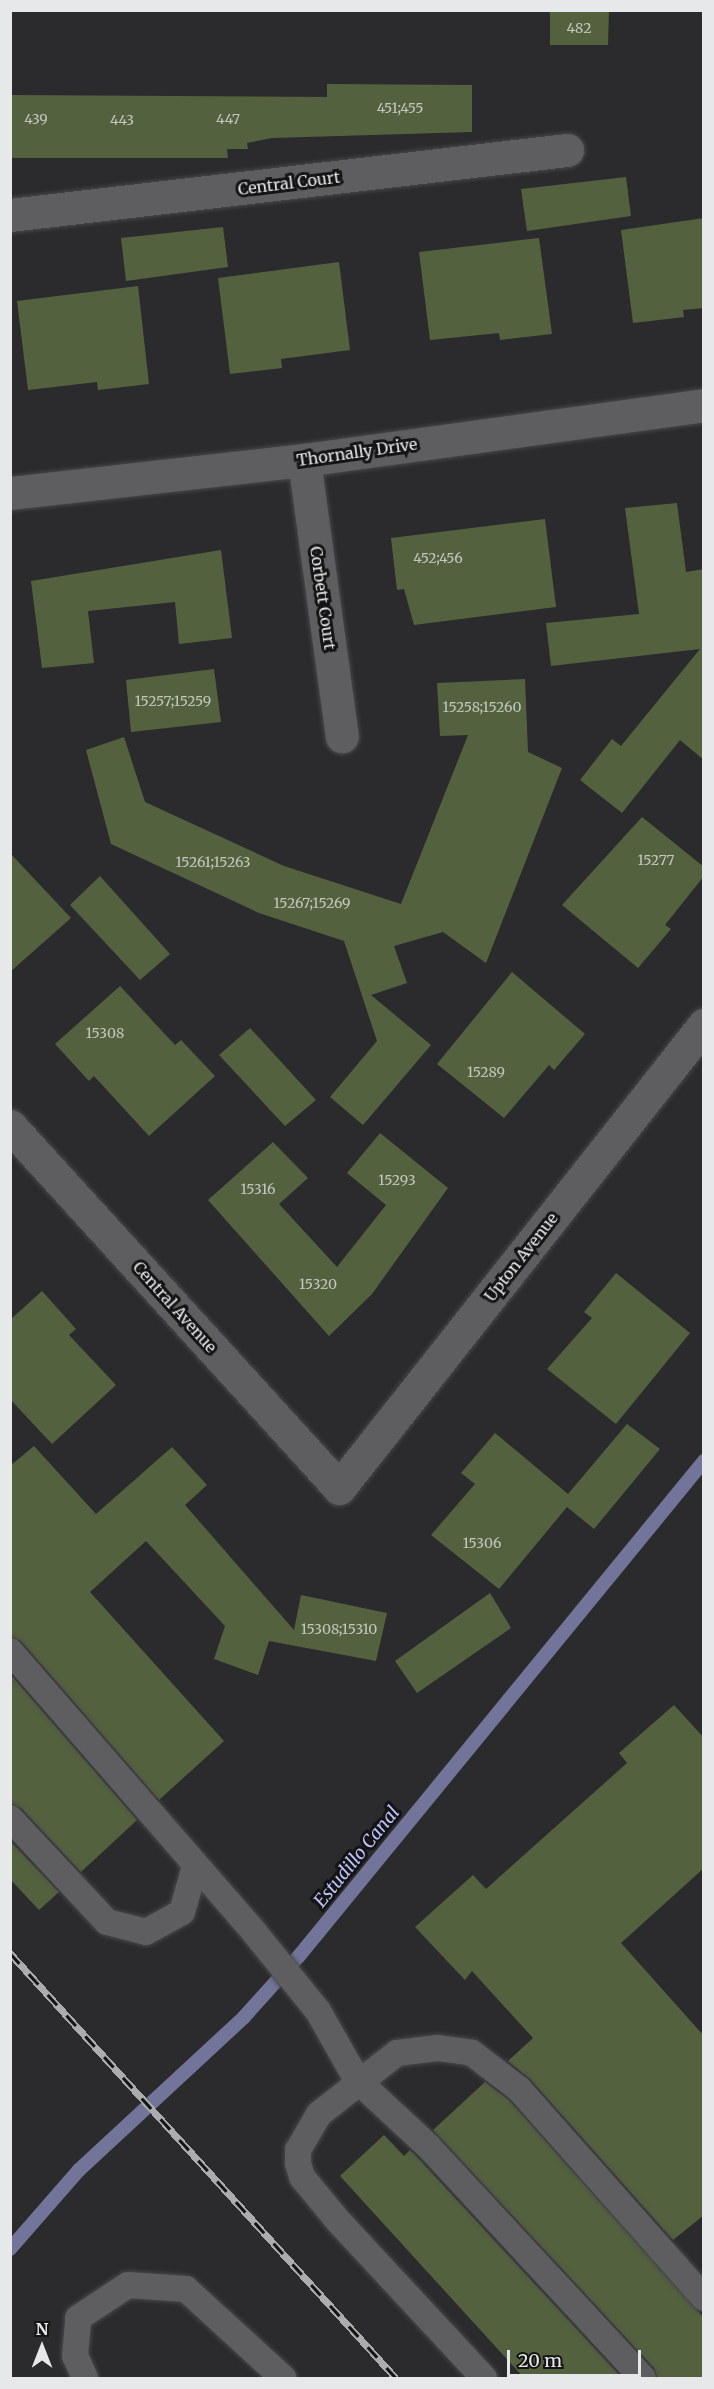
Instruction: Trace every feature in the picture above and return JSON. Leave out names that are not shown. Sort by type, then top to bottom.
[{"type":"street","name":"Central Court","points":[[10,215],[567,150]]},
{"type":"street","name":"Thornally Drive","points":[[10,493],[304,460],[704,405]]},
{"type":"street","name":"Corbett Court","points":[[304,460],[342,736]]},
{"type":"street","name":"Upton Avenue","points":[[339,1488],[704,1025]]},
{"type":"street","name":"Central Avenue","points":[[10,1126],[339,1488]]},
{"type":"lane","points":[[10,1651],[254,1932],[318,2011],[357,2080],[428,2146],[643,2379]]},
{"type":"lane","points":[[10,1818],[107,1922],[146,1932],[182,1912],[195,1866]]},
{"type":"lane","points":[[484,2379],[302,2177],[298,2150],[319,2114],[357,2080],[397,2053],[416,2049],[472,2053],[519,2089],[704,2298]]},
{"type":"lane","points":[[85,2379],[75,2356],[78,2318],[128,2285],[186,2289],[283,2379]]},
{"type":"building","points":[[550,10],[609,10],[608,45],[550,45]]},
{"type":"building","points":[[327,84],[472,85],[472,132],[272,138],[247,143],[248,149],[227,149],[228,158],[10,158],[10,95],[327,97]]},
{"type":"building","points":[[626,177],[631,216],[527,231],[521,189]]},
{"type":"building","points":[[704,218],[704,308],[683,310],[684,317],[633,323],[621,230]]},
{"type":"building","points":[[223,227],[228,267],[126,281],[121,238]]},
{"type":"building","points":[[539,238],[552,334],[500,340],[499,333],[430,340],[419,252]]},
{"type":"building","points":[[339,262],[350,350],[281,359],[282,368],[230,374],[218,278]]},
{"type":"building","points":[[138,286],[149,384],[98,390],[97,382],[28,390],[17,301]]},
{"type":"building","points":[[677,503],[686,572],[704,569],[704,760],[680,740],[622,813],[580,780],[612,739],[621,746],[700,649],[551,666],[546,623],[639,614],[625,508]]},
{"type":"building","points":[[545,519],[556,607],[414,625],[404,589],[397,590],[391,538]]},
{"type":"building","points":[[221,550],[232,638],[179,644],[175,602],[88,611],[94,663],[42,668],[31,581]]},
{"type":"building","points":[[214,669],[221,722],[131,732],[126,680]]},
{"type":"building","points":[[525,679],[528,752],[562,768],[486,963],[443,932],[394,946],[407,983],[371,995],[431,1045],[363,1125],[330,1097],[377,1041],[344,941],[259,913],[111,844],[86,750],[124,737],[145,802],[284,866],[401,904],[468,735],[440,736],[437,683]]},
{"type":"building","points":[[642,817],[704,867],[704,876],[665,925],[671,929],[638,968],[562,905]]},
{"type":"building","points":[[10,853],[71,918],[10,972]]},
{"type":"building","points":[[100,876],[170,954],[140,980],[70,905]]},
{"type":"building","points":[[512,972],[585,1034],[554,1070],[549,1065],[504,1118],[437,1064]]},
{"type":"building","points":[[120,986],[175,1045],[181,1040],[215,1076],[149,1136],[94,1076],[89,1081],[55,1044]]},
{"type":"building","points":[[250,1028],[316,1100],[285,1126],[219,1055]]},
{"type":"building","points":[[380,1133],[448,1188],[372,1294],[329,1336],[208,1200],[273,1142],[308,1178],[279,1204],[337,1267],[386,1205],[347,1173]]},
{"type":"building","points":[[616,1273],[690,1333],[616,1424],[547,1369],[592,1318],[584,1312]]},
{"type":"building","points":[[42,1291],[76,1329],[69,1335],[116,1385],[52,1444],[10,1399],[10,1320]]},
{"type":"building","points":[[627,1424],[660,1449],[594,1529],[567,1507],[499,1589],[431,1535],[475,1484],[461,1473],[495,1433],[568,1494]]},
{"type":"building","points":[[34,1446],[96,1514],[172,1447],[207,1485],[185,1505],[294,1630],[301,1595],[387,1613],[376,1661],[269,1641],[258,1675],[214,1659],[225,1626],[146,1541],[90,1592],[224,1741],[159,1800],[21,1641],[10,1636],[10,1466]]},
{"type":"building","points":[[490,1593],[511,1628],[417,1693],[395,1661]]},
{"type":"building","points":[[10,1674],[137,1820],[81,1872],[21,1808],[10,1803]]},
{"type":"building","points":[[674,1705],[704,1738],[704,1868],[621,1943],[704,2036],[704,2215],[673,2240],[530,2079],[508,2061],[533,2038],[472,1971],[465,1980],[415,1927],[473,1875],[486,1889],[627,1763],[619,1753]]},
{"type":"building","points":[[10,1841],[59,1892],[39,1910],[10,1879]]},
{"type":"building","points":[[485,2082],[509,2100],[704,2318],[704,2379],[658,2379],[654,2368],[433,2130]]},
{"type":"building","points":[[384,2135],[404,2156],[410,2150],[417,2157],[623,2379],[525,2379],[340,2176]]},
{"type":"waterway","name":"Estudillo Canal","points":[[10,2249],[79,2170],[244,2017],[299,1956],[704,1461]]},
{"type":"railway","points":[[10,1953],[396,2378]]}]
